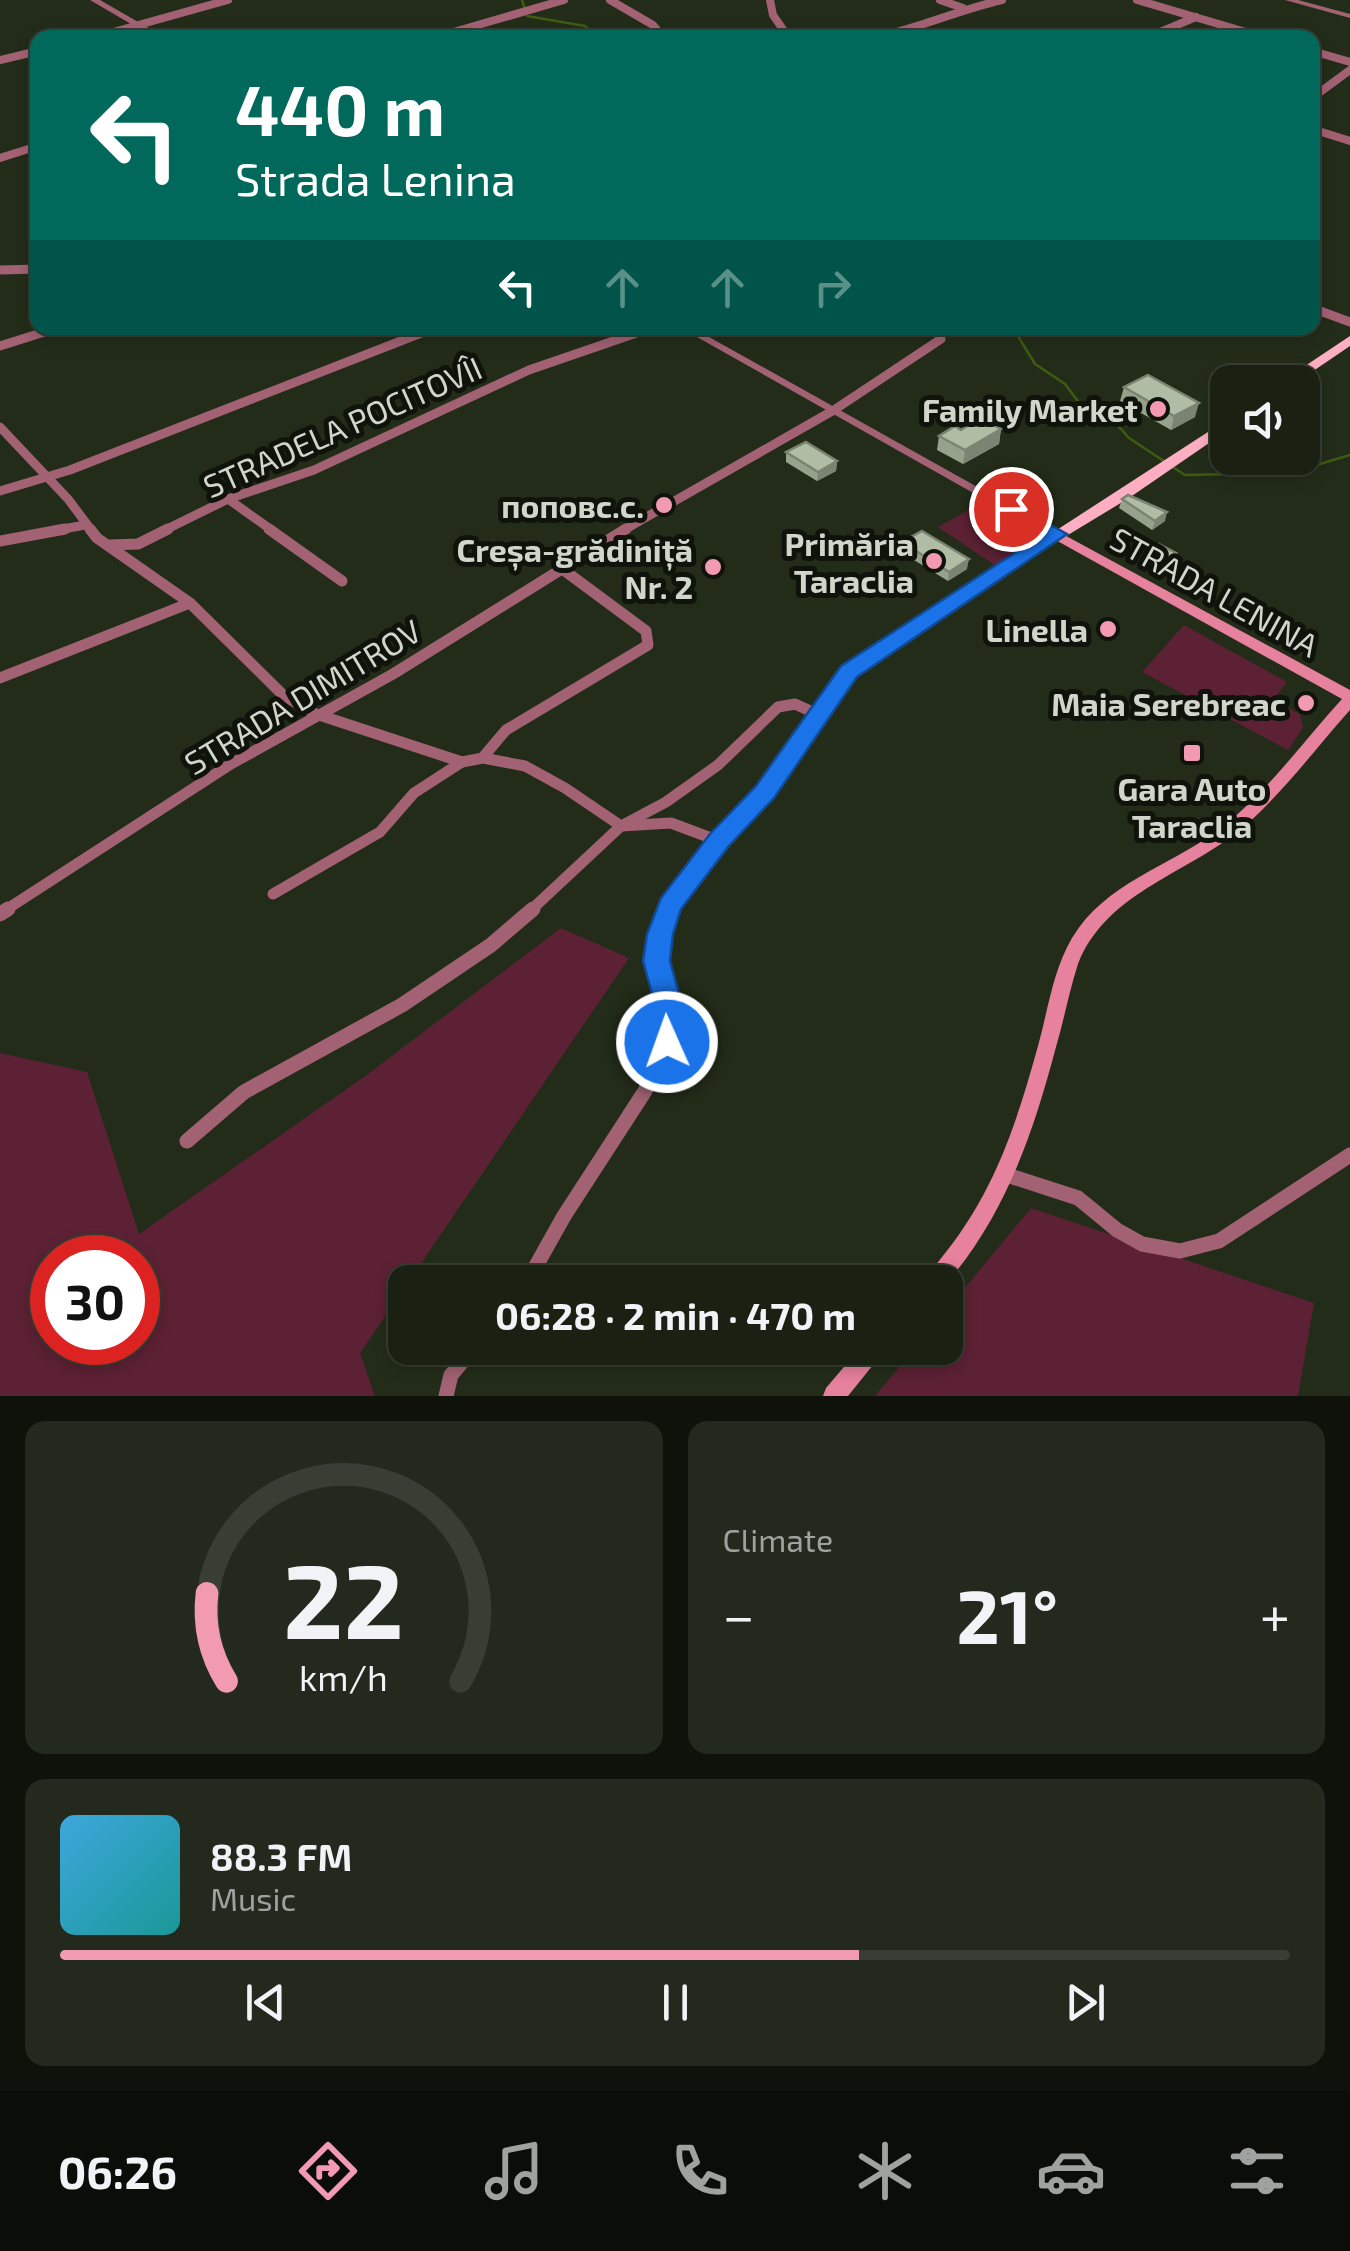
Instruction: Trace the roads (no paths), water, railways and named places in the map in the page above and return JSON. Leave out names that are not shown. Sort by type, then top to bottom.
[{"type":"main road","points":[[1313,365],[1350,340]]},
{"type":"main road","points":[[1057,534],[1142,483],[1210,435]]},
{"type":"main road","name":"STRADA LENINA","points":[[1057,534],[1350,699]]},
{"type":"main road","points":[[948,1265],[988,1214],[1007,1175],[1037,1086],[1068,972],[1078,944],[1092,924],[1116,900],[1206,848],[1242,820],[1350,699]]},
{"type":"main road","points":[[834,1396],[859,1365]]},
{"type":"street","points":[[94,0],[147,30]]},
{"type":"street","points":[[124,30],[228,0]]},
{"type":"street","points":[[464,30],[564,0]]},
{"type":"street","points":[[610,0],[657,30]]},
{"type":"street","points":[[770,0],[782,30]]},
{"type":"street","points":[[940,0],[967,10]]},
{"type":"street","points":[[907,30],[948,13],[1002,0]]},
{"type":"street","points":[[1137,0],[1238,30]]},
{"type":"street","points":[[1289,0],[1350,16]]},
{"type":"street","points":[[1166,30],[1196,18]]},
{"type":"street","points":[[0,60],[30,53]]},
{"type":"street","points":[[1320,53],[1350,62]]},
{"type":"street","points":[[1320,92],[1350,70]]},
{"type":"street","points":[[1320,132],[1350,141]]},
{"type":"street","points":[[0,158],[30,149]]},
{"type":"street","points":[[0,270],[30,269]]},
{"type":"street","points":[[1320,311],[1350,322]]},
{"type":"street","points":[[0,346],[35,335]]},
{"type":"street","points":[[0,491],[70,470],[416,335]]},
{"type":"street","name":"STRADELA POCITOVÎI","points":[[108,546],[138,544],[228,499],[331,463],[529,370],[631,335]]},
{"type":"street","name":"STRADA LENINA","points":[[699,335],[1057,534]]},
{"type":"street","name":"STRADA DIMITROV","points":[[0,914],[231,764],[394,674],[561,568],[834,410],[941,339]]},
{"type":"street","points":[[0,427],[47,475],[85,526],[190,603],[284,696],[316,714],[462,762]]},
{"type":"street","points":[[228,499],[342,581]]},
{"type":"street","points":[[0,541],[85,526]]},
{"type":"street","points":[[537,1265],[645,1091],[667,1042],[668,1001],[656,961],[670,905],[719,840],[765,792],[858,663],[1057,534]]},
{"type":"street","points":[[484,756],[506,730],[610,666],[646,649],[648,636],[561,568]]},
{"type":"street","points":[[0,678],[190,603]]},
{"type":"street","points":[[187,1141],[244,1092],[402,1005],[491,945],[568,880],[621,826],[666,802],[718,765],[778,707],[796,704],[819,715]]},
{"type":"street","points":[[273,894],[380,832],[414,792],[462,762],[484,756],[504,758],[528,768],[621,826],[668,820],[689,825],[719,840]]},
{"type":"street","points":[[1007,1175],[1068,1193],[1094,1206],[1115,1229],[1148,1248],[1178,1252],[1200,1250],[1219,1241],[1350,1155]]},
{"type":"street","points":[[446,1396],[446,1384],[456,1365]]},
{"type":"waterway","points":[[522,0],[527,16],[585,26],[589,30]]},
{"type":"waterway","points":[[1017,335],[1035,364],[1065,384],[1080,404],[1103,409],[1129,438],[1185,475],[1290,473],[1350,455]]},
{"type":"place","name":"Family Market","points":[[1158,409]]},
{"type":"place","name":"поповс.с.","points":[[664,505]]},
{"type":"place","name":"Primăria Taraclia","points":[[934,561]]},
{"type":"place","name":"Creșa-grădiniță Nr. 2","points":[[713,567]]},
{"type":"place","name":"Linella","points":[[1108,629]]},
{"type":"place","name":"Maia Serebreac","points":[[1306,703]]},
{"type":"place","name":"Gara Auto Taraclia","points":[[1192,753]]}]
